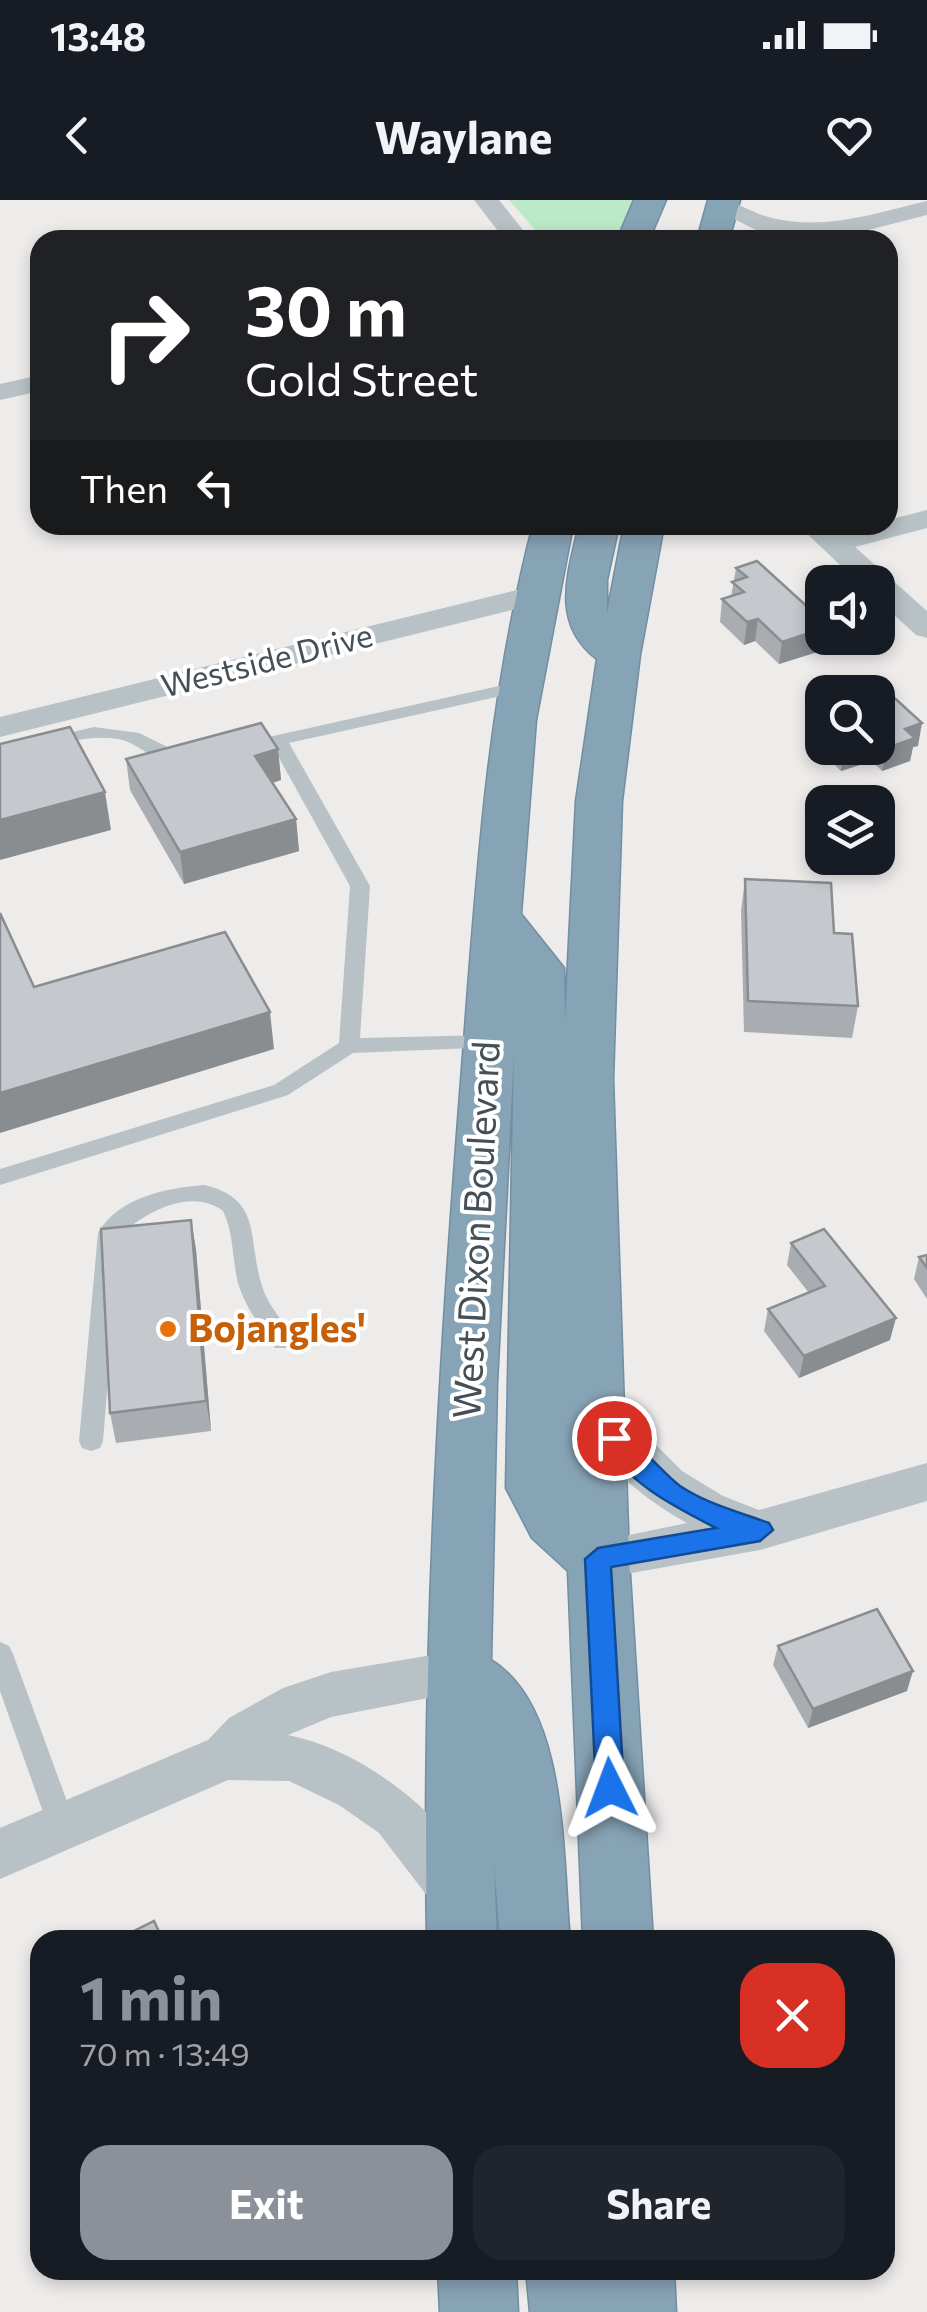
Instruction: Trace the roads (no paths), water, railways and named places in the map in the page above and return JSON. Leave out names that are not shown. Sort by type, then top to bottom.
[{"type":"highway","points":[[637,230],[650,200]]},
{"type":"highway","points":[[715,230],[723,202]]},
{"type":"highway","name":"West Dixon Boulevard","points":[[462,1918],[456,1673],[466,1389],[496,915],[517,686],[534,594],[550,535]]},
{"type":"highway","points":[[597,535],[586,589],[590,624],[595,636],[619,655]]},
{"type":"highway","points":[[617,1930],[598,1559],[587,1079],[599,800],[619,655],[642,535]]},
{"type":"highway","points":[[496,915],[540,968],[536,1488],[558,1526],[598,1559]]},
{"type":"highway","points":[[456,1673],[480,1688],[514,1734],[534,1930]]},
{"type":"highway","points":[[477,2280],[478,2312]]},
{"type":"highway","points":[[566,2280],[569,2312]]},
{"type":"highway","points":[[635,2280],[637,2312]]},
{"type":"street","points":[[486,200],[510,230]]},
{"type":"street","points":[[723,202],[764,225],[785,230]]},
{"type":"street","points":[[836,230],[927,208]]},
{"type":"street","points":[[0,392],[30,386]]},
{"type":"street","points":[[898,523],[927,519]]},
{"type":"street","points":[[823,535],[857,565]]},
{"type":"street","name":"Westside Drive","points":[[0,727],[534,594]]},
{"type":"street","points":[[895,599],[927,628]]},
{"type":"street","points":[[595,1413],[634,1462],[673,1495],[726,1521],[760,1530]]},
{"type":"street","points":[[598,1559],[760,1530],[927,1482]]},
{"type":"street","points":[[226,1757],[254,1726],[296,1707],[456,1673]]},
{"type":"street","points":[[0,1854],[226,1757],[292,1758],[357,1788],[397,1816],[462,1918]]},
{"type":"lane","points":[[228,750],[517,686]]},
{"type":"lane","points":[[0,755],[108,732],[129,735],[166,760],[194,757]]},
{"type":"lane","points":[[279,741],[360,886],[349,1046]]},
{"type":"lane","points":[[0,1177],[280,1090],[349,1046],[489,1042]]},
{"type":"lane","points":[[91,1441],[108,1233],[143,1204],[198,1192],[224,1199],[239,1219],[253,1293],[283,1342]]},
{"type":"lane","points":[[0,1654],[62,1826]]},
{"type":"place","name":"Bojangles'","points":[[168,1329]]}]
